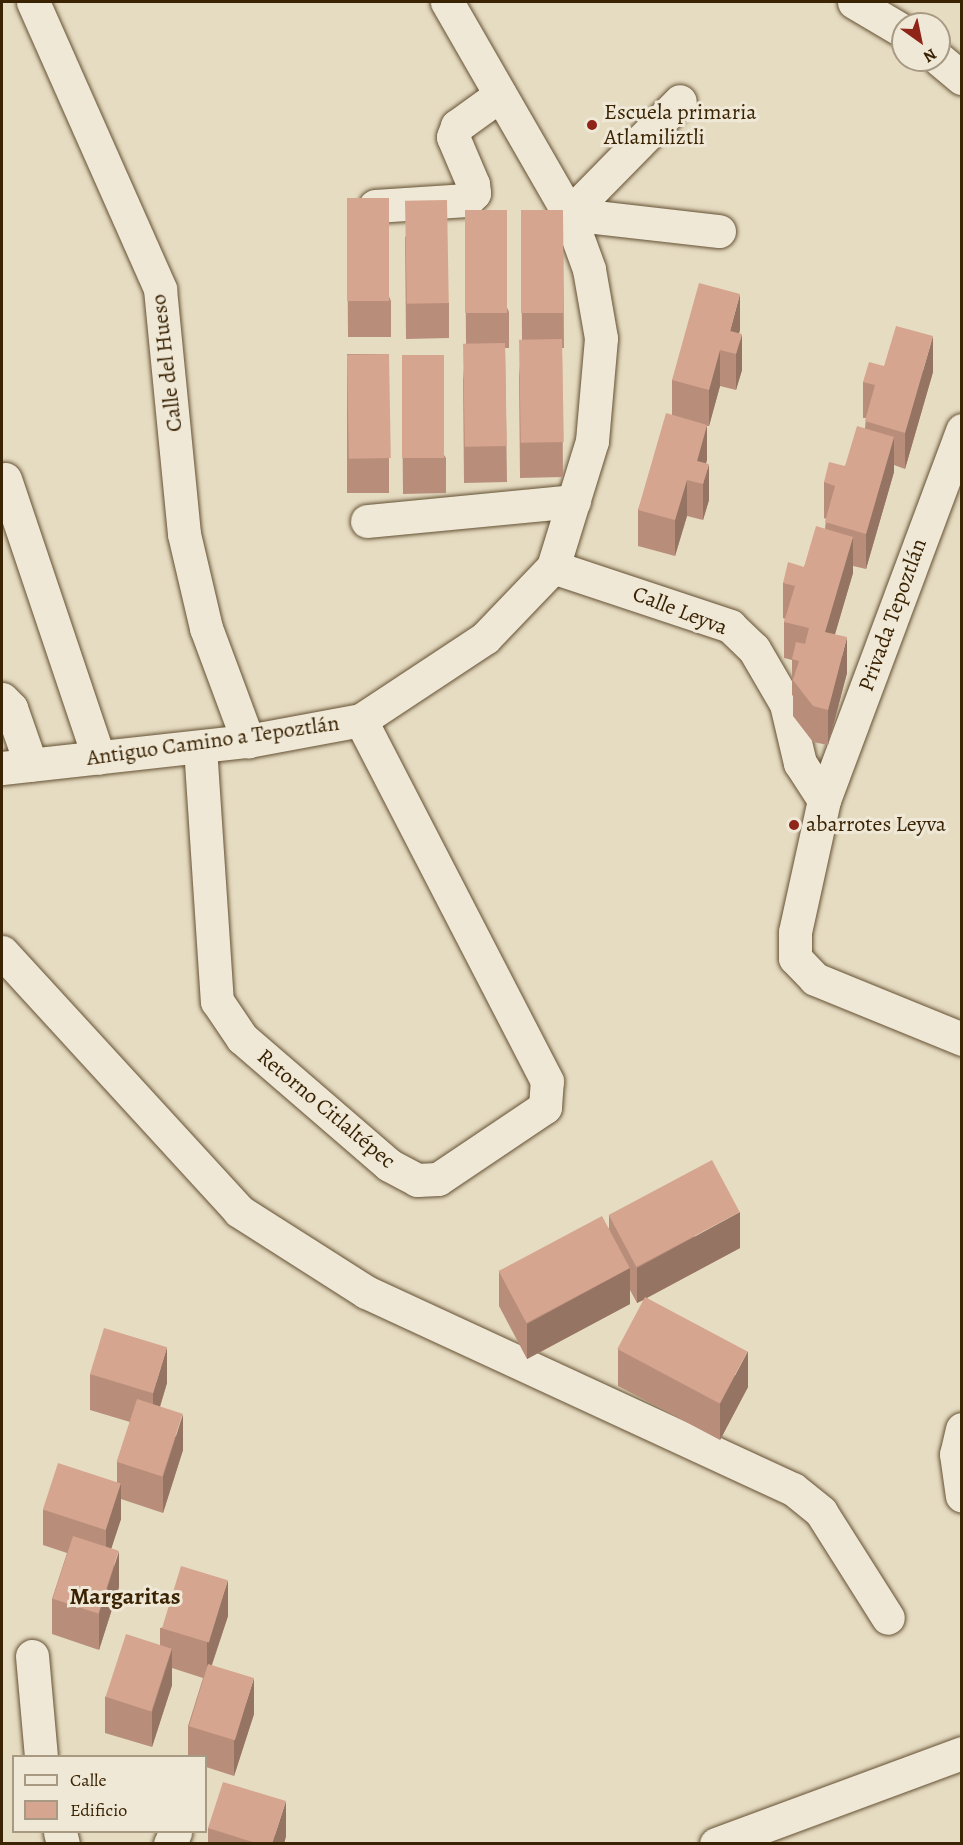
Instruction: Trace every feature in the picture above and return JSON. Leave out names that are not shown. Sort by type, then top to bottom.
[{"type":"street","name":"Calle del Hueso","points":[[33,2],[160,289],[184,534],[206,628],[248,741]]},
{"type":"street","name":"Antiguo Camino a Tepoztlán","points":[[16,767],[248,741],[361,720],[485,638],[553,567],[592,441],[602,338],[589,269],[569,214],[447,2]]},
{"type":"street","points":[[854,2],[891,24]]},
{"type":"street","points":[[375,206],[467,200],[474,194],[473,184],[453,137],[456,126],[500,94]]},
{"type":"street","points":[[569,214],[680,101]]},
{"type":"street","points":[[569,214],[719,231]]},
{"type":"street","name":"Privada Tepoztlán","points":[[824,800],[962,430]]},
{"type":"street","points":[[5,479],[99,758]]},
{"type":"street","points":[[367,521],[574,501]]},
{"type":"street","name":"Calle Leyva","points":[[553,567],[730,626],[754,649],[786,704],[800,763],[824,800]]},
{"type":"street","points":[[2,699],[11,708],[16,767]]},
{"type":"street","name":"Retorno Citlaltépec","points":[[200,747],[217,1001],[242,1038],[388,1165],[417,1180],[438,1179],[545,1107],[547,1081],[361,720]]},
{"type":"street","points":[[824,800],[795,933],[795,958],[815,979],[962,1038]]},
{"type":"street","points":[[2,952],[239,1210],[366,1292],[793,1489],[821,1512],[888,1618]]},
{"type":"street","points":[[962,1429],[956,1454],[962,1496]]},
{"type":"street","points":[[32,1656],[41,1755]]},
{"type":"street","points":[[716,1844],[961,1754]]},
{"type":"building","points":[[347,198],[389,198],[389,301],[347,301]]},
{"type":"building","points":[[447,200],[449,303],[407,304],[405,201]]},
{"type":"building","points":[[465,210],[507,210],[507,313],[465,313]]},
{"type":"building","points":[[521,210],[563,210],[563,313],[521,313]]},
{"type":"building","points":[[699,283],[740,294],[730,331],[742,334],[736,354],[720,350],[709,390],[672,380]]},
{"type":"building","points":[[896,326],[933,336],[905,433],[865,421],[875,385],[863,382],[869,362],[884,366]]},
{"type":"building","points":[[562,339],[564,442],[521,443],[519,340]]},
{"type":"building","points":[[505,343],[507,446],[465,447],[463,344]]},
{"type":"building","points":[[389,354],[391,458],[349,459],[347,355]]},
{"type":"building","points":[[402,355],[444,355],[444,458],[402,458]]},
{"type":"building","points":[[666,413],[707,425],[697,461],[709,464],[703,484],[687,480],[675,520],[638,510]]},
{"type":"building","points":[[857,426],[894,437],[866,534],[825,522],[835,486],[824,482],[829,462],[845,466]]},
{"type":"building","points":[[816,526],[853,537],[825,632],[847,637],[828,710],[813,706],[793,680],[799,661],[792,659],[796,642],[805,644],[809,628],[784,622],[795,586],[783,583],[788,562],[804,567]]},
{"type":"building","points":[[712,1160],[740,1212],[636,1267],[609,1215]]},
{"type":"building","points":[[602,1216],[630,1268],[526,1323],[499,1271]]},
{"type":"building","points":[[645,1297],[747,1351],[720,1404],[617,1349]]},
{"type":"building","points":[[104,1328],[167,1347],[153,1393],[90,1374]]},
{"type":"building","points":[[137,1399],[183,1414],[162,1477],[117,1462]]},
{"type":"building","points":[[58,1463],[121,1483],[106,1530],[43,1510]]},
{"type":"building","points":[[73,1536],[119,1551],[98,1614],[53,1599]]},
{"type":"building","points":[[181,1566],[228,1580],[209,1642],[162,1628]]},
{"type":"building","points":[[126,1634],[172,1649],[151,1712],[106,1697]]},
{"type":"building","points":[[208,1664],[254,1678],[235,1740],[189,1726]]},
{"type":"building","points":[[223,1782],[286,1801],[272,1844],[259,1844],[208,1828]]},
{"type":"place","name":"Escuela primaria Atlamiliztli","points":[[592,125]]},
{"type":"place","name":"abarrotes Leyva","points":[[794,825]]},
{"type":"district","name":"Margaritas","points":[[125,1597]]}]
